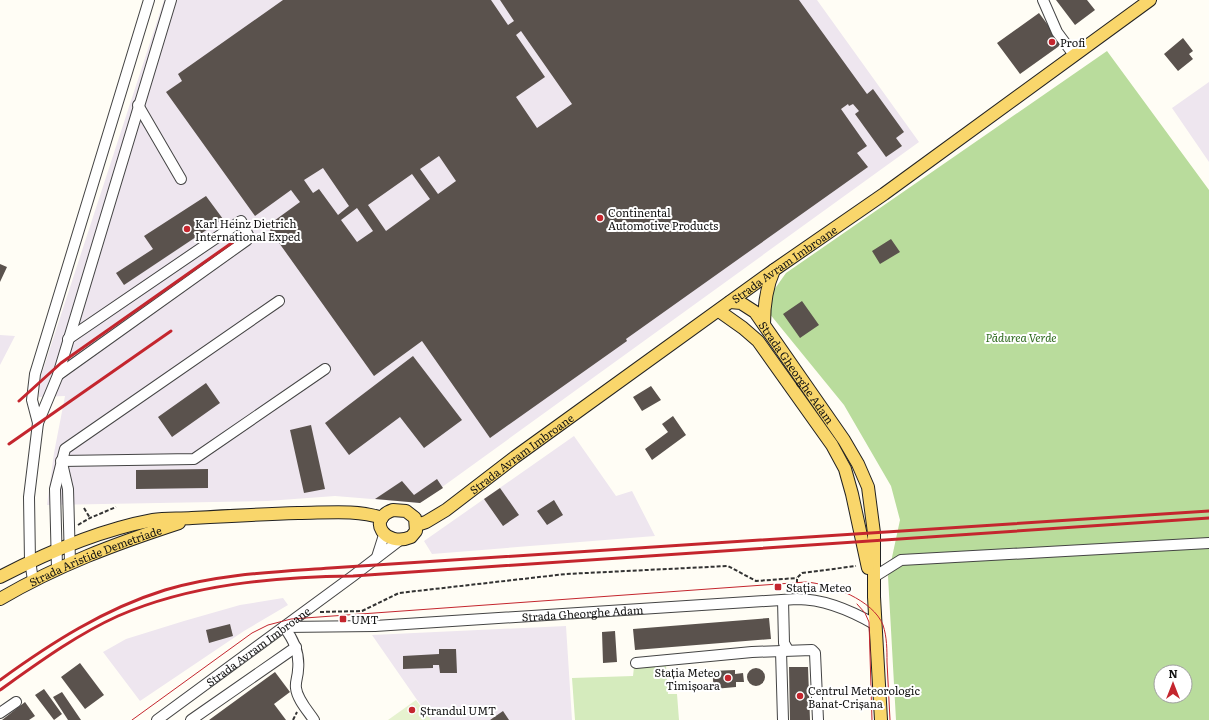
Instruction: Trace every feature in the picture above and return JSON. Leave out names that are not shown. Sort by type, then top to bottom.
[{"type":"main road","name":"Strada Avram Imbroane","points":[[417,525],[426,522],[446,510],[515,458],[774,270],[884,194],[1150,0]]},
{"type":"main road","points":[[764,324],[764,307],[768,284],[774,270]]},
{"type":"main road","name":"Strada Gheorghe Adam","points":[[730,302],[741,303],[755,312],[764,324],[858,464],[868,487],[874,533],[874,597],[880,720]]},
{"type":"main road","name":"Strada Gheorghe Adam","points":[[719,311],[758,341],[832,445],[845,469],[852,494],[874,597]]},
{"type":"main road","points":[[400,510],[412,515],[417,525],[414,534],[400,540],[384,535],[380,527],[382,518],[389,511],[400,510]]},
{"type":"main road","name":"Strada Aristide Demetriade","points":[[0,576],[30,561],[69,545],[116,529],[154,520],[273,514],[345,513],[365,514],[382,518]]},
{"type":"main road","name":"Strada Aristide Demetriade","points":[[0,599],[33,580],[70,562],[193,518]]},
{"type":"street","points":[[38,423],[32,400],[35,374],[149,0]]},
{"type":"street","points":[[33,580],[30,561],[29,498],[38,423],[58,375],[138,105],[171,0]]},
{"type":"street","points":[[1043,0],[1057,32],[1074,55]]},
{"type":"street","points":[[138,105],[181,179]]},
{"type":"street","points":[[58,375],[247,240],[250,237],[249,233],[241,221],[68,339]]},
{"type":"street","points":[[58,568],[56,550],[55,489],[61,461],[66,449],[279,301]]},
{"type":"street","points":[[61,461],[194,459],[325,369]]},
{"type":"street","points":[[61,461],[68,489],[70,562]]},
{"type":"street","points":[[377,557],[384,535]]},
{"type":"street","name":"Strada Avram Imbroane","points":[[157,720],[400,540]]},
{"type":"street","points":[[874,577],[901,560],[1209,544]]},
{"type":"street","name":"Strada Gheorghe Adam","points":[[284,627],[390,625],[797,598],[824,601],[856,614],[876,625]]},
{"type":"street","points":[[783,600],[783,720]]},
{"type":"street","points":[[284,627],[296,647],[299,661],[296,689],[302,702],[314,720]]},
{"type":"street","points":[[191,720],[296,647]]},
{"type":"street","points":[[636,663],[784,650],[815,651],[818,720]]},
{"type":"street","points":[[0,713],[16,702]]},
{"type":"path","points":[[84,508],[90,518]]},
{"type":"path","points":[[324,612],[362,611],[399,593],[566,574],[728,566],[756,581],[797,578],[802,573],[867,564]]},
{"type":"path","points":[[797,578],[797,598]]},
{"type":"shaded area","name":"Continental Automotive Products","points":[[164,0],[817,0],[919,142],[420,503],[335,496],[267,501],[47,505],[54,453],[65,396],[39,397],[40,379]]},
{"type":"shaded area","points":[[1209,82],[1209,162],[1172,108]]},
{"type":"shaded area","points":[[0,335],[15,336],[0,365]]},
{"type":"shaded area","points":[[574,436],[616,496],[632,491],[655,536],[432,554],[424,541]]},
{"type":"shaded area","points":[[283,598],[288,605],[244,631],[140,701],[103,652],[126,639],[184,621],[240,605]]},
{"type":"shaded area","points":[[566,626],[572,720],[431,720],[372,635]]},
{"type":"green space","name":"Pădurea Verde","points":[[1107,51],[1209,190],[1209,720],[896,720],[888,576],[900,520],[891,486],[844,405],[769,313],[769,297],[786,273]]},
{"type":"green space","points":[[666,666],[668,694],[677,694],[679,720],[575,720],[572,678],[633,676],[634,667]]},
{"type":"green space","name":"Ștrandul UMT","points":[[416,700],[431,720],[388,720]]},
{"type":"building","name":"Continental Automotive Products","points":[[283,0],[491,0],[508,25],[514,21],[500,0],[799,0],[867,94],[873,89],[904,132],[896,138],[902,146],[886,157],[855,114],[859,111],[853,104],[849,106],[848,104],[841,109],[867,146],[857,153],[868,167],[626,339],[627,341],[490,438],[422,341],[374,376],[267,226],[300,202],[291,190],[255,216],[166,92],[182,81],[178,74]],"holes":[[[521,31],[572,104],[537,128],[516,97],[545,77],[516,35]],[[439,156],[456,181],[438,194],[420,169]],[[323,168],[349,206],[338,215],[319,189],[313,193],[304,180]],[[412,174],[430,199],[386,231],[368,205]],[[357,208],[373,231],[357,242],[341,220]]]},
{"type":"building","points":[[1056,0],[1087,0],[1095,10],[1075,25]]},
{"type":"building","points":[[1039,13],[1062,44],[1020,74],[997,43]]},
{"type":"building","points":[[1183,38],[1193,51],[1189,54],[1193,59],[1178,71],[1164,54]]},
{"type":"building","points":[[206,196],[223,219],[124,285],[116,273],[153,249],[144,236]]},
{"type":"building","points":[[891,239],[900,252],[880,264],[872,251]]},
{"type":"building","points":[[0,264],[7,267],[0,282]]},
{"type":"building","points":[[802,301],[819,325],[800,338],[783,314]]},
{"type":"building","points":[[413,356],[462,420],[424,448],[400,417],[349,455],[325,423]]},
{"type":"building","points":[[206,383],[220,403],[172,437],[158,417]]},
{"type":"building","points":[[651,386],[661,400],[642,411],[633,397]]},
{"type":"building","points":[[673,416],[686,435],[652,460],[645,449],[668,432],[662,424]]},
{"type":"building","points":[[311,425],[325,489],[304,493],[290,430]]},
{"type":"building","points":[[208,469],[208,488],[136,489],[136,470]]},
{"type":"building","points":[[437,479],[443,488],[420,503],[375,499],[402,481],[414,495]]},
{"type":"building","points":[[500,488],[519,515],[503,526],[484,499]]},
{"type":"building","points":[[554,500],[563,515],[547,525],[537,511]]},
{"type":"building","points":[[769,618],[771,639],[635,650],[633,629]]},
{"type":"building","points":[[230,624],[233,636],[209,643],[206,630]]},
{"type":"building","points":[[615,631],[617,662],[603,663],[602,632]]},
{"type":"building","points":[[439,649],[456,649],[457,673],[440,673],[439,665],[433,665],[433,668],[403,669],[403,656],[439,654]]},
{"type":"building","points":[[80,663],[104,695],[85,709],[61,677]]},
{"type":"building","name":"Centrul Meteorologic Banat-Crișana","points":[[789,667],[808,667],[810,720],[790,720]]},
{"type":"building","points":[[752,668],[760,668],[765,673],[763,684],[760,686],[752,686],[747,681],[747,673]]},
{"type":"building","name":"Stația Meteo Timișoara","points":[[735,670],[735,674],[743,673],[744,682],[736,682],[736,687],[714,689],[712,671]]},
{"type":"building","points":[[275,672],[290,692],[274,704],[286,720],[209,720]]},
{"type":"building","points":[[44,689],[62,714],[54,720],[35,695]]},
{"type":"building","points":[[62,692],[81,720],[68,720],[53,697]]},
{"type":"building","points":[[25,702],[35,716],[29,720],[2,720]]},
{"type":"building","points":[[503,711],[509,720],[490,720]]},
{"type":"tram line","points":[[132,720],[252,633],[268,625],[291,619],[806,582],[827,586],[850,595],[861,601],[878,616],[883,625],[886,639],[890,720]]},
{"type":"tram line","points":[[857,604],[865,613],[869,622],[872,720]]},
{"type":"railway","points":[[19,401],[61,363],[243,235]]},
{"type":"railway","points":[[9,444],[171,331]]},
{"type":"railway","points":[[0,680],[59,640],[99,617],[142,598],[165,590],[205,580],[226,577],[268,572],[1209,511]]},
{"type":"railway","points":[[0,690],[72,641],[118,616],[175,596],[234,584],[294,578],[353,576],[1209,518]]},
{"type":"place","name":"Profi","points":[[1052,42]]},
{"type":"place","name":"Continental Automotive Products","points":[[600,218]]},
{"type":"place","name":"Karl Heinz Dietrich International Exped","points":[[187,229]]},
{"type":"place","name":"Stația Meteo","points":[[778,587]]},
{"type":"place","name":"UMT","points":[[343,619]]},
{"type":"place","name":"Stația Meteo Timișoara","points":[[728,678]]},
{"type":"place","name":"Centrul Meteorologic Banat-Crișana","points":[[800,696]]},
{"type":"place","name":"Ștrandul UMT","points":[[412,710]]}]
